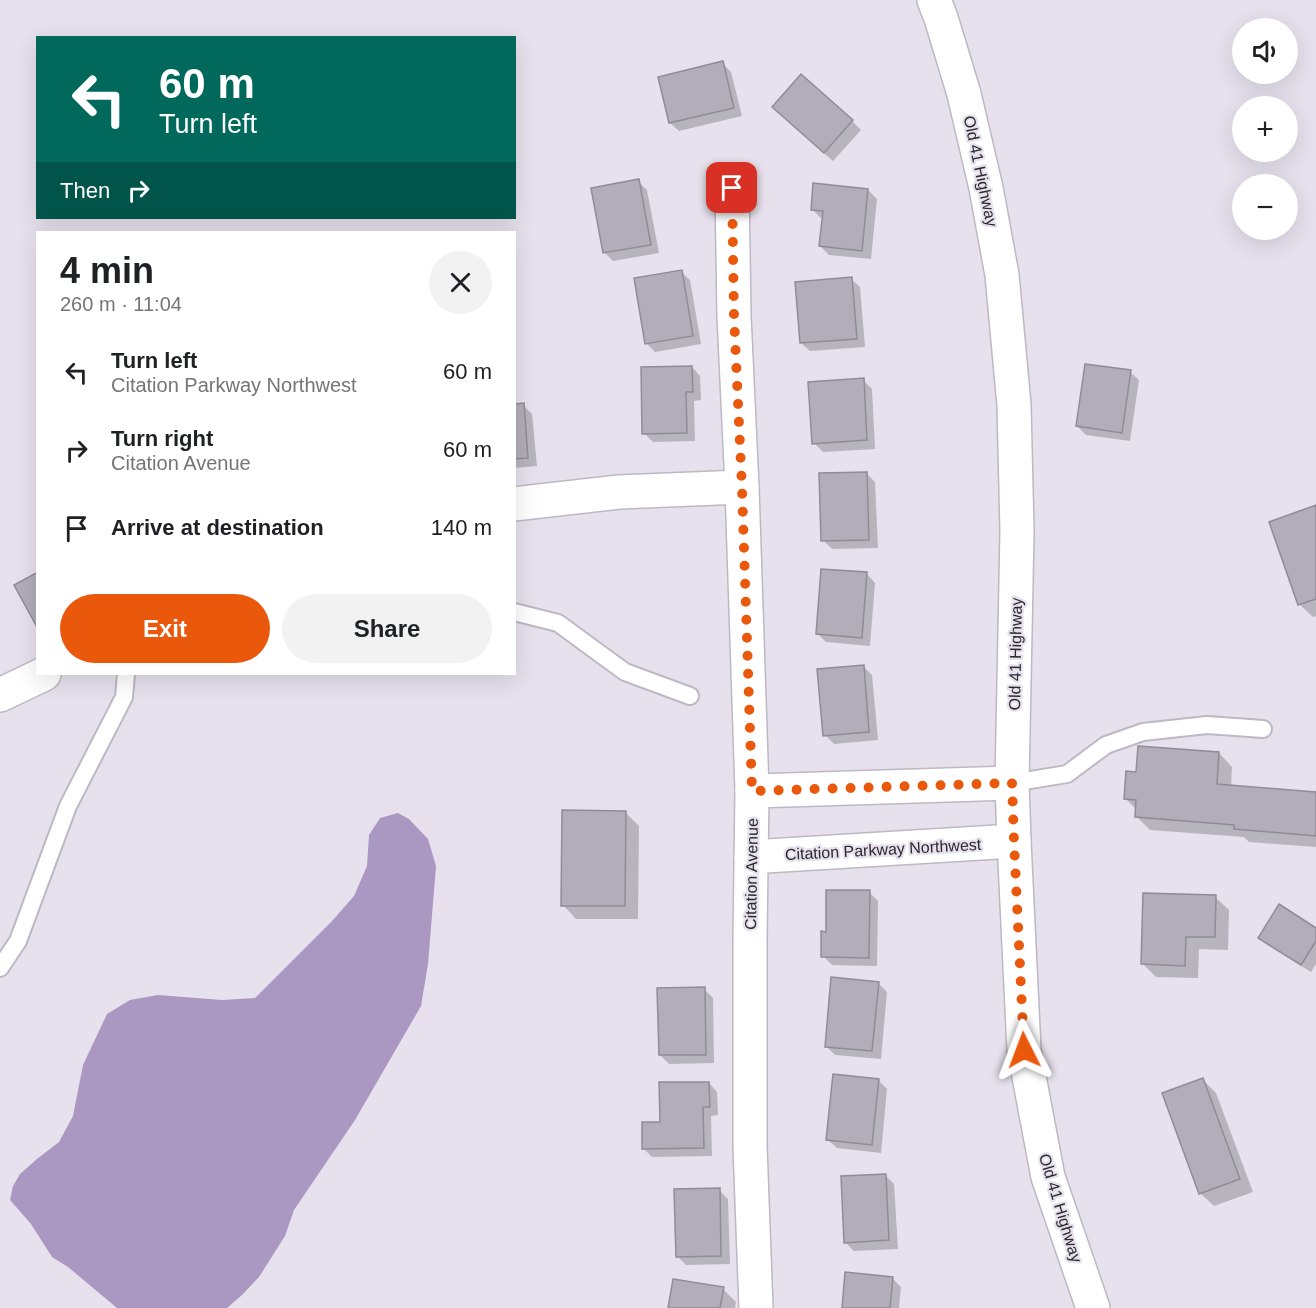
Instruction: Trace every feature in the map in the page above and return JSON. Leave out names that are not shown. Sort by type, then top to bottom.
[{"type":"street","name":"Old 41 Highway","points":[[934,0],[964,94],[986,188],[1002,275],[1014,405],[1017,531],[1012,783],[1024,1050],[1048,1178],[1093,1308]]},
{"type":"street","name":"Citation Avenue","points":[[732,188],[734,316],[752,791],[750,1146],[756,1308]]},
{"type":"street","points":[[516,504],[619,492],[742,488]]},
{"type":"street","points":[[0,695],[42,675]]},
{"type":"street","points":[[752,791],[1012,783]]},
{"type":"street","name":"Citation Parkway Northwest","points":[[752,857],[1014,841]]},
{"type":"lane","points":[[516,612],[558,623],[625,672],[690,696]]},
{"type":"lane","points":[[0,968],[18,941],[68,806],[124,697],[126,675]]},
{"type":"lane","points":[[1012,783],[1067,774],[1106,745],[1143,732],[1207,725],[1263,729]]},
{"type":"shaded area","points":[[398,813],[409,819],[428,839],[436,866],[428,964],[421,1006],[355,1120],[294,1210],[285,1236],[259,1277],[242,1295],[227,1308],[117,1308],[68,1267],[52,1257],[31,1224],[10,1200],[13,1186],[20,1174],[59,1142],[73,1116],[83,1065],[107,1014],[130,1000],[158,995],[222,1000],[255,998],[354,896],[367,866],[369,835],[380,818]]},
{"type":"building","points":[[723,61],[734,108],[669,123],[658,77]]},
{"type":"building","points":[[801,74],[853,120],[824,153],[772,107]]},
{"type":"building","points":[[639,179],[651,245],[603,253],[591,188]]},
{"type":"building","points":[[813,183],[868,189],[862,251],[819,246],[823,211],[811,210]]},
{"type":"building","points":[[682,270],[693,336],[645,344],[634,278]]},
{"type":"building","points":[[852,277],[857,339],[800,343],[795,282]]},
{"type":"building","points":[[1085,364],[1131,370],[1122,433],[1076,426]]},
{"type":"building","points":[[692,366],[693,392],[686,392],[687,433],[642,434],[641,367]]},
{"type":"building","points":[[864,378],[867,440],[812,444],[808,382]]},
{"type":"building","points":[[524,403],[528,458],[516,459],[516,404]]},
{"type":"building","points":[[867,472],[869,540],[821,541],[819,473]]},
{"type":"building","points":[[1316,505],[1316,599],[1298,605],[1269,522]]},
{"type":"building","points":[[821,569],[867,572],[862,638],[816,634]]},
{"type":"building","points":[[36,573],[36,625],[14,585]]},
{"type":"building","points":[[864,665],[869,732],[823,736],[817,669]]},
{"type":"building","points":[[1138,746],[1219,752],[1217,784],[1316,792],[1316,836],[1234,829],[1234,825],[1135,817],[1136,800],[1124,799],[1126,771],[1136,772]]},
{"type":"building","points":[[562,810],[626,811],[625,906],[561,906]]},
{"type":"building","points":[[826,890],[870,890],[869,958],[821,957],[821,931],[826,932]]},
{"type":"building","points":[[1143,893],[1216,895],[1215,937],[1186,937],[1185,966],[1141,964]]},
{"type":"building","points":[[1279,904],[1316,928],[1316,941],[1301,965],[1258,938]]},
{"type":"building","points":[[831,977],[879,982],[872,1051],[825,1047]]},
{"type":"building","points":[[705,987],[706,1055],[659,1055],[657,988]]},
{"type":"building","points":[[833,1074],[879,1079],[872,1145],[826,1140]]},
{"type":"building","points":[[1203,1078],[1240,1179],[1199,1194],[1162,1093]]},
{"type":"building","points":[[659,1082],[709,1082],[710,1107],[703,1107],[704,1148],[642,1149],[642,1122],[660,1122]]},
{"type":"building","points":[[886,1174],[889,1240],[844,1243],[841,1176]]},
{"type":"building","points":[[720,1188],[721,1256],[676,1257],[674,1189]]},
{"type":"building","points":[[845,1272],[893,1277],[890,1308],[842,1308]]},
{"type":"building","points":[[673,1279],[724,1287],[720,1308],[668,1308]]},
{"type":"route","points":[[732,188],[734,316],[752,791],[1012,783],[1024,1050]]}]
